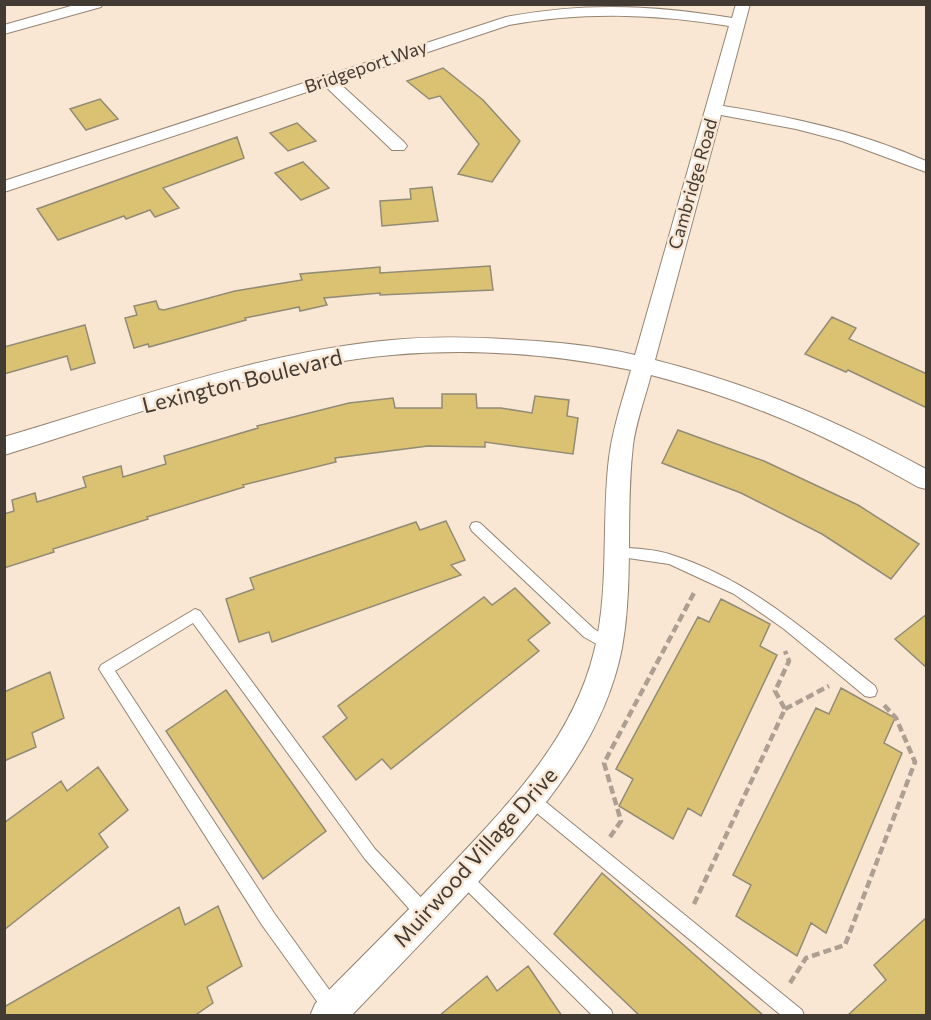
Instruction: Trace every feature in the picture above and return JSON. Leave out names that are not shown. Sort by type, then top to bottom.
[{"type":"street","points":[[4,30],[78,7],[96,4]]},
{"type":"street","name":"Cambridge Road","points":[[643,363],[743,4]]},
{"type":"street","name":"Bridgeport Way","points":[[4,187],[484,27],[553,12],[626,8],[737,23]]},
{"type":"street","points":[[327,80],[398,146]]},
{"type":"street","points":[[714,109],[826,129],[868,142],[927,167]]},
{"type":"street","name":"Lexington Boulevard","points":[[4,446],[248,375],[312,359],[376,350],[467,345],[538,348],[643,363],[708,381],[781,406],[841,433],[927,480]]},
{"type":"street","name":"Muirwood Village Drive","points":[[330,1012],[426,915],[532,800],[564,757],[591,702],[609,645],[618,584],[617,485],[622,442],[643,363]]},
{"type":"lane","points":[[476,527],[589,633],[609,645]]},
{"type":"lane","points":[[618,552],[670,559],[739,590],[780,619],[870,691]]},
{"type":"lane","points":[[330,1012],[106,669],[195,615],[370,854],[426,915]]},
{"type":"lane","points":[[532,800],[796,1016]]},
{"type":"lane","points":[[462,876],[605,1016]]},
{"type":"path","points":[[598,854],[621,821],[604,763],[704,574]]},
{"type":"path","points":[[780,619],[775,627],[789,661],[775,691],[785,709]]},
{"type":"path","points":[[684,924],[785,709],[819,693],[845,671]]},
{"type":"path","points":[[779,1002],[806,958],[845,945],[915,762],[896,718],[870,691]]},
{"type":"building","points":[[443,68],[483,100],[520,141],[492,182],[458,174],[479,144],[440,96],[429,99],[407,81]]},
{"type":"building","points":[[100,99],[118,119],[86,130],[70,109]]},
{"type":"building","points":[[297,123],[316,141],[288,151],[270,133]]},
{"type":"building","points":[[237,137],[244,158],[163,188],[179,208],[155,217],[150,210],[126,219],[124,216],[58,240],[37,209]]},
{"type":"building","points":[[303,162],[329,188],[301,200],[275,173]]},
{"type":"building","points":[[432,187],[438,221],[382,226],[380,201],[411,199],[410,189]]},
{"type":"building","points":[[490,266],[493,290],[380,295],[380,293],[324,298],[327,305],[300,311],[299,307],[245,318],[246,320],[149,347],[148,344],[134,348],[125,318],[137,315],[134,306],[156,301],[159,309],[164,310],[235,291],[302,280],[300,274],[380,267],[380,273]]},
{"type":"building","points":[[832,317],[856,328],[849,339],[927,374],[927,408],[848,370],[846,372],[805,354]]},
{"type":"building","points":[[85,325],[95,363],[71,370],[67,356],[4,374],[4,347]]},
{"type":"building","points":[[442,394],[476,394],[477,408],[501,408],[532,413],[535,396],[569,400],[567,416],[578,418],[573,454],[485,442],[485,447],[428,446],[335,458],[336,462],[243,485],[244,487],[147,517],[148,519],[53,549],[54,552],[4,568],[4,514],[14,511],[12,500],[35,493],[37,502],[86,487],[83,477],[121,466],[123,477],[166,464],[164,456],[258,428],[257,426],[349,403],[393,398],[395,408],[442,408]]},
{"type":"building","points":[[678,430],[764,461],[858,505],[919,544],[891,579],[822,534],[741,493],[662,463]]},
{"type":"building","points":[[446,521],[465,560],[451,565],[461,575],[272,642],[269,632],[239,642],[226,599],[254,589],[250,578],[416,522],[420,530]]},
{"type":"building","points":[[515,588],[550,623],[528,640],[539,651],[391,769],[382,759],[356,780],[323,737],[347,718],[338,706],[484,597],[492,605]]},
{"type":"building","points":[[721,599],[770,624],[760,646],[777,655],[701,816],[688,808],[673,839],[619,806],[633,779],[616,769],[698,617],[709,622]]},
{"type":"building","points":[[927,614],[927,668],[895,639]]},
{"type":"building","points":[[50,672],[64,718],[32,733],[36,747],[4,761],[4,692]]},
{"type":"building","points":[[841,688],[895,718],[884,743],[902,753],[826,933],[811,923],[797,956],[736,916],[751,885],[733,875],[816,708],[829,714]]},
{"type":"building","points":[[226,690],[326,831],[263,879],[166,731]]},
{"type":"building","points":[[98,767],[128,810],[99,834],[108,847],[4,930],[4,823],[61,781],[67,791]]},
{"type":"building","points":[[602,873],[764,1016],[640,1016],[554,934]]},
{"type":"building","points":[[218,906],[242,966],[207,987],[213,1003],[194,1016],[4,1016],[4,1007],[179,907],[185,925]]},
{"type":"building","points":[[927,917],[927,1016],[847,1016],[886,980],[874,965]]},
{"type":"building","points":[[528,966],[562,1016],[439,1016],[487,976],[497,991]]}]
